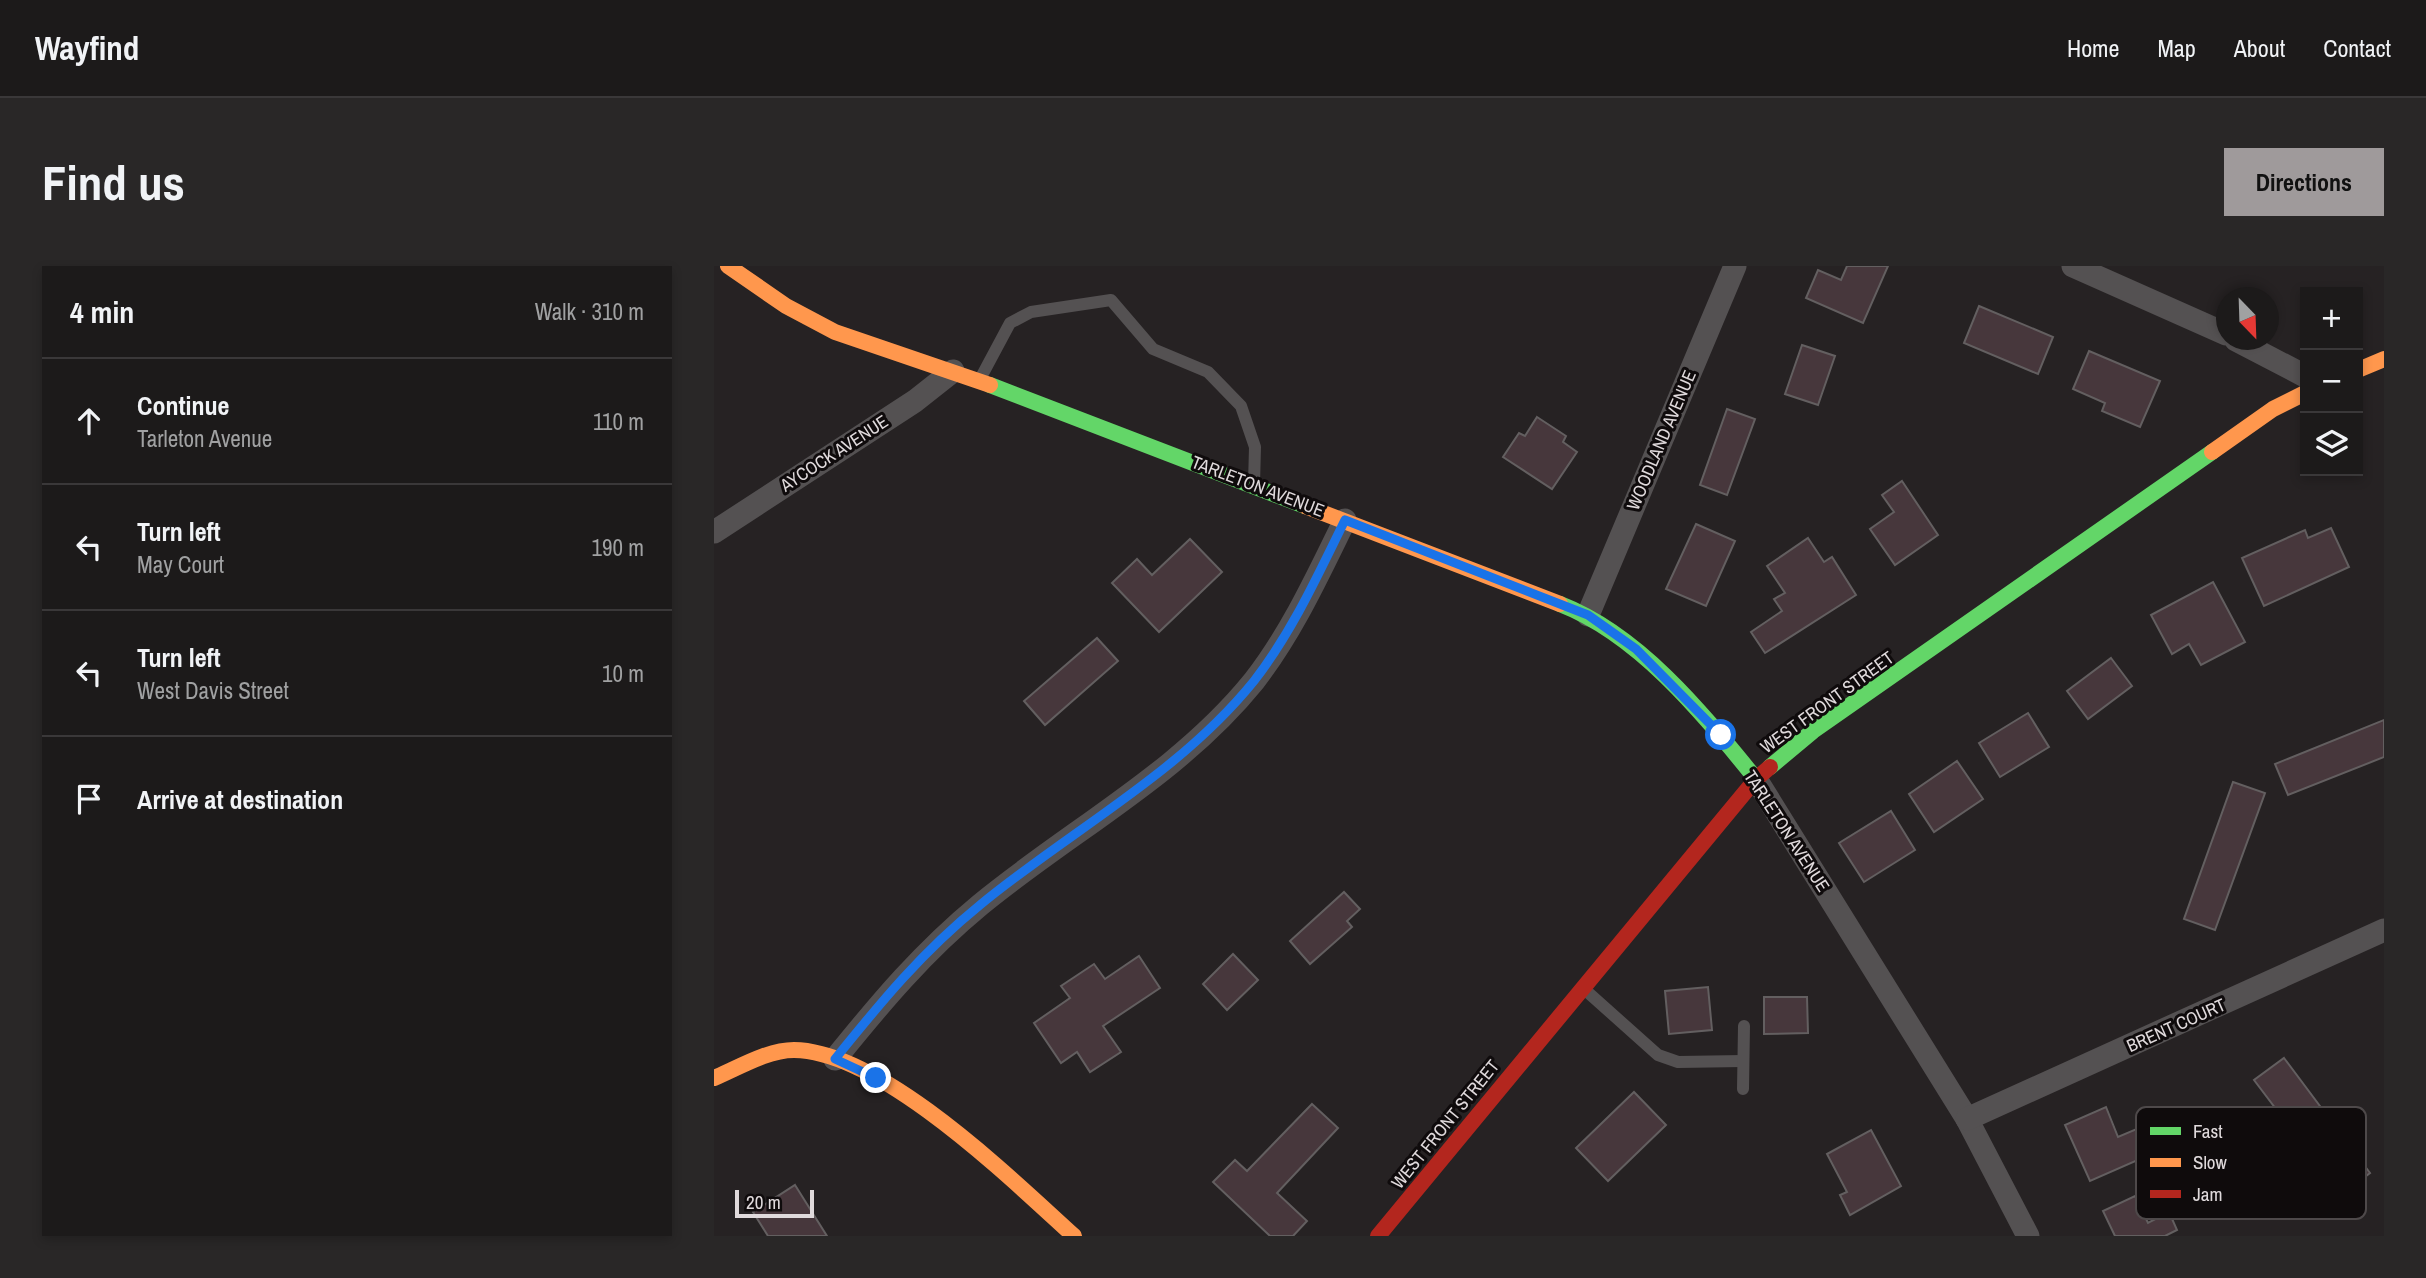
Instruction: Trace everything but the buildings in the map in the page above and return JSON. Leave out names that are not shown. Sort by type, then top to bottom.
[{"type":"street","name":"TARLETON AVENUE","points":[[728,266],[786,306],[835,332],[953,371],[1588,615],[1636,649],[1721,735],[1756,779],[1966,1119],[2028,1236]]},
{"type":"street","name":"WOODLAND AVENUE","points":[[1588,615],[1735,266]]},
{"type":"street","points":[[2073,266],[2216,329]]},
{"type":"street","points":[[2255,350],[2300,373]]},
{"type":"street","points":[[2363,368],[2384,359]]},
{"type":"street","name":"AYCOCK AVENUE","points":[[714,532],[915,401],[953,371]]},
{"type":"street","name":"WEST FRONT STREET","points":[[1378,1236],[1756,779],[1813,731],[2190,466],[2273,409],[2300,396]]},
{"type":"street","points":[[835,1059],[902,976],[980,905],[1199,740],[1254,681],[1283,638],[1345,520]]},
{"type":"street","name":"BRENT COURT","points":[[1966,1119],[2384,930]]},
{"type":"street","points":[[714,1079],[792,1049],[820,1052],[876,1078],[975,1146],[1074,1236]]},
{"type":"lane","points":[[979,381],[1010,323],[1031,312],[1111,300],[1153,349],[1208,372],[1241,406],[1255,447],[1254,485]]},
{"type":"lane","points":[[1583,988],[1658,1055],[1678,1062],[1743,1062]]},
{"type":"lane","points":[[1743,1089],[1744,1026]]},
{"type":"traffic: fast","points":[[990,385],[1305,506]]},
{"type":"traffic: fast","points":[[1770,767],[1813,731],[2212,452]]},
{"type":"traffic: fast","points":[[1560,604],[1617,635],[1643,656],[1692,703],[1756,779]]},
{"type":"traffic: slow","points":[[728,266],[786,306],[835,332],[990,385]]},
{"type":"traffic: slow","points":[[2363,368],[2384,359]]},
{"type":"traffic: slow","points":[[2212,452],[2273,409],[2300,396]]},
{"type":"traffic: slow","points":[[1305,506],[1560,604]]},
{"type":"traffic: slow","points":[[714,1078],[763,1056],[794,1050],[828,1056],[866,1071],[904,1094],[981,1152],[1074,1236]]},
{"type":"traffic: jam","points":[[1378,1236],[1756,779],[1770,767]]},
{"type":"route","points":[[876,1078],[835,1059],[902,976],[980,905],[1106,813],[1199,740],[1254,681],[1283,638],[1306,599],[1345,520],[1588,615],[1636,649],[1721,735]]}]
